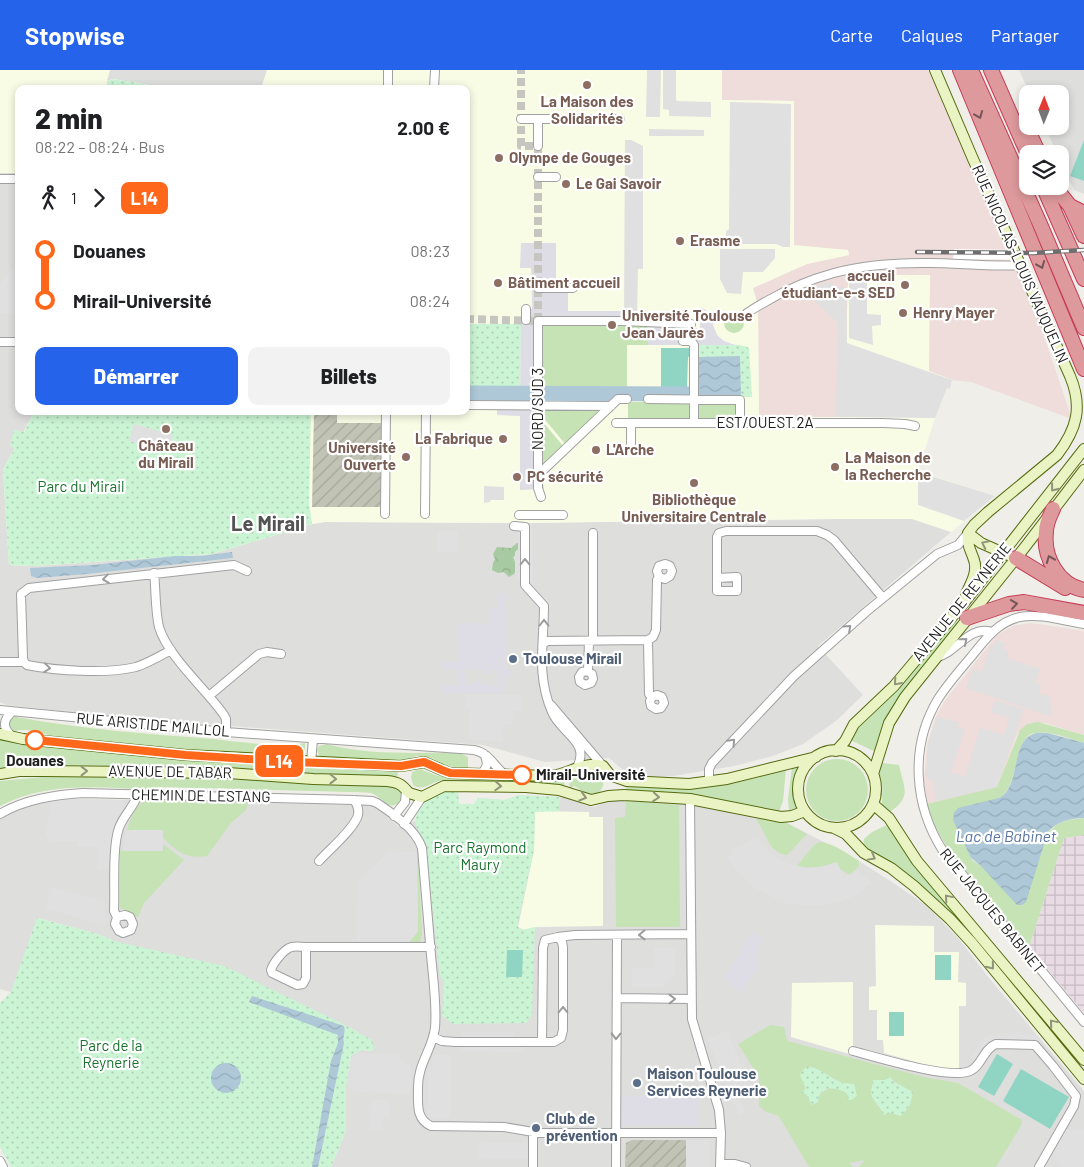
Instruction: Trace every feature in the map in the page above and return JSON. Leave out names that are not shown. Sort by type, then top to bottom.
[{"type":"highway","points":[[960,70],[1084,369]]},
{"type":"highway","points":[[971,70],[1084,328]]},
{"type":"highway","points":[[991,70],[1019,132]]},
{"type":"highway","points":[[1025,135],[1032,139],[1035,145]]},
{"type":"highway","points":[[1047,195],[1084,279]]},
{"type":"highway","points":[[1061,195],[1070,206],[1084,236]]},
{"type":"highway","points":[[1070,206],[1084,213]]},
{"type":"highway","points":[[1057,503],[1046,531],[1047,552],[1052,565],[1059,575],[1081,590]]},
{"type":"highway","points":[[1010,555],[1065,588],[1081,590]]},
{"type":"highway","points":[[967,618],[1009,604],[1024,602],[1084,613]]},
{"type":"main road","name":"RUE NICOLAS-LOUIS VAUQUELIN","points":[[935,70],[1075,388],[1078,413],[1066,444],[1057,455],[978,521],[968,533]]},
{"type":"main road","name":"AVENUE DE REYNERIE","points":[[873,774],[889,723],[904,697],[967,618],[1084,449]]},
{"type":"main road","points":[[968,533],[981,543],[1010,555],[1084,470]]},
{"type":"main road","points":[[963,604],[975,572],[974,560],[967,544],[968,533]]},
{"type":"main road","name":"AVENUE DE REYNERIE","points":[[836,751],[845,741],[854,724],[894,686],[963,604],[1010,555]]},
{"type":"main road","name":"AVENUE DE TABAR","points":[[0,734],[186,755],[311,763],[401,766],[424,762],[450,773],[552,776],[588,764],[603,766]]},
{"type":"main road","points":[[610,775],[627,781],[689,784],[727,779],[816,757],[826,752],[848,752],[861,758],[873,774],[876,787],[873,804],[867,814],[858,822],[846,827],[834,828]]},
{"type":"main road","points":[[816,757],[804,770],[799,782],[800,800],[805,811],[816,821],[846,834],[864,853],[891,868],[950,918],[1084,1079]]},
{"type":"main road","points":[[405,788],[402,779],[404,772],[412,764]]},
{"type":"main road","points":[[603,766],[610,775],[612,785],[608,796]]},
{"type":"main road","name":"AVENUE DE TABAR","points":[[0,774],[44,771],[228,773],[313,779],[388,781],[398,782],[414,796],[422,797]]},
{"type":"main road","points":[[422,797],[427,796],[440,787],[450,785],[494,786],[559,790],[591,800],[624,795],[690,799],[771,816],[792,816],[805,811]]},
{"type":"main road","points":[[873,804],[891,820],[917,861],[1084,1060]]},
{"type":"street","points":[[388,70],[388,85]]},
{"type":"street","points":[[434,70],[434,85]]},
{"type":"street","points":[[520,119],[620,119]]},
{"type":"street","points":[[538,119],[538,146]]},
{"type":"street","points":[[538,177],[556,177]]},
{"type":"street","points":[[0,179],[15,179]]},
{"type":"street","points":[[747,313],[790,288],[814,278],[842,270],[901,264],[1021,265]]},
{"type":"street","points":[[538,288],[573,288]]},
{"type":"street","points":[[526,309],[526,320]]},
{"type":"street","name":"NORD/SUD 3","points":[[541,497],[538,488],[538,320],[690,324]]},
{"type":"street","points":[[683,341],[691,341],[694,345],[694,423]]},
{"type":"street","points":[[0,342],[15,342]]},
{"type":"street","points":[[538,475],[618,399],[627,399]]},
{"type":"street","points":[[648,399],[740,400],[740,423]]},
{"type":"street","points":[[470,405],[611,406]]},
{"type":"street","points":[[604,413],[604,423]]},
{"type":"street","points":[[385,514],[386,415]]},
{"type":"street","points":[[425,514],[426,415]]},
{"type":"street","name":"EST/OUEST 2A","points":[[616,423],[883,423],[915,426]]},
{"type":"street","points":[[631,423],[631,444]]},
{"type":"street","points":[[519,515],[562,515]]},
{"type":"street","points":[[514,526],[525,527],[525,585],[544,606],[543,644],[541,649],[543,688],[555,718],[581,749],[582,758],[576,769]]},
{"type":"street","points":[[717,578],[717,537],[720,533],[726,531],[817,532],[834,540],[883,598]]},
{"type":"street","points":[[588,671],[593,533]]},
{"type":"street","name":"RUE NICOLAS-LOUIS VAUQUELIN","points":[[709,782],[709,769],[712,763],[782,689],[883,598],[937,554],[958,545],[968,533]]},
{"type":"street","points":[[24,662],[20,599],[24,590],[154,573],[234,565],[247,571]]},
{"type":"street","points":[[154,573],[160,628],[171,650],[224,715],[226,719],[226,732]]},
{"type":"street","points":[[543,644],[547,641],[648,640],[654,637],[656,630],[657,580],[659,576]]},
{"type":"street","name":"RUE JACQUES BABINET","points":[[1084,624],[1031,616],[1019,617],[992,632],[938,699],[927,722],[918,764],[924,812],[933,836],[960,874],[1084,1022]]},
{"type":"street","name":"RUE JACQUES BABINET","points":[[937,657],[945,655],[976,632],[982,630],[992,632]]},
{"type":"street","points":[[648,640],[649,694],[652,697]]},
{"type":"street","points":[[0,662],[24,662],[27,665],[77,671],[96,670],[134,667],[171,650]]},
{"type":"street","points":[[209,696],[260,654],[267,652],[281,654]]},
{"type":"street","points":[[549,703],[603,766]]},
{"type":"street","name":"RUE ARISTIDE MAILLOL","points":[[0,710],[226,732],[474,750],[484,754]]},
{"type":"street","points":[[12,712],[6,718],[5,727],[6,732],[14,737]]},
{"type":"street","points":[[311,763],[312,739]]},
{"type":"street","points":[[482,773],[488,764],[484,754]]},
{"type":"street","points":[[484,754],[491,758],[497,769],[504,774]]},
{"type":"street","points":[[399,820],[405,802],[405,788]]},
{"type":"street","name":"CHEMIN DE LESTANG","points":[[0,814],[30,801],[66,794],[138,794],[374,802],[399,820],[418,838],[422,848],[431,947],[435,1018],[433,1037]]},
{"type":"street","points":[[117,918],[114,911],[117,832],[120,824],[136,802],[138,794]]},
{"type":"street","points":[[399,820],[422,797]]},
{"type":"street","points":[[690,799],[692,1019],[719,1110],[721,1133],[720,1165],[735,1164],[746,1167]]},
{"type":"street","points":[[319,861],[354,823],[358,806],[354,800]]},
{"type":"street","points":[[542,1042],[543,944],[545,940],[575,935],[690,934]]},
{"type":"street","points":[[616,1167],[617,935]]},
{"type":"street","points":[[558,937],[563,947],[563,1030],[561,1038],[554,1042],[455,1042],[442,1041],[433,1037],[418,1078],[420,1116],[427,1124],[437,1127],[504,1127],[533,1132],[721,1133]]},
{"type":"street","points":[[306,947],[306,978],[303,984],[297,986],[272,973],[272,966],[289,948],[306,947],[431,947]]},
{"type":"street","points":[[617,998],[692,999]]},
{"type":"street","points":[[853,1051],[935,1072],[964,1072],[971,1071],[990,1046],[996,1044],[1035,1045],[1076,1096],[1074,1106],[1038,1167]]},
{"type":"street","points":[[533,1132],[533,1167]]},
{"type":"street","points":[[0,1161],[3,1167]]},
{"type":"shaded area","points":[[0,70],[267,70],[262,85],[149,85],[113,79],[63,85],[15,85],[15,415],[33,415],[3,470],[10,565],[33,566],[212,554],[312,524],[325,522],[528,523],[912,519],[951,532],[818,646],[863,695],[836,721],[803,744],[773,756],[734,766],[673,776],[653,777],[623,770],[609,758],[545,762],[483,745],[204,724],[62,711],[7,705],[0,702]]},
{"type":"shaded area","points":[[0,70],[110,70],[107,81],[113,79],[149,85],[15,85],[15,173],[0,173]]},
{"type":"shaded area","name":"Université Toulouse Jean Jaurès","points":[[267,70],[722,70],[722,100],[794,101],[794,245],[848,250],[849,255],[807,264],[753,288],[758,306],[759,417],[836,417],[846,343],[848,280],[878,275],[930,275],[929,371],[952,380],[950,389],[947,388],[935,418],[918,471],[995,496],[951,532],[912,519],[528,523],[325,522],[312,524],[212,554],[33,566],[9,565],[3,470],[33,415],[470,415],[470,85],[262,85]]},
{"type":"shaded area","points":[[647,70],[661,70],[660,117],[646,117]]},
{"type":"shaded area","points":[[663,70],[676,70],[677,101],[711,102],[711,117],[669,116],[669,110],[663,109]]},
{"type":"shaded area","points":[[722,70],[929,70],[1042,330],[1072,419],[971,382],[952,380],[850,343],[836,417],[759,417],[758,307],[753,288],[807,264],[849,255],[848,250],[794,246],[794,101],[722,100]]},
{"type":"shaded area","points":[[1019,70],[1084,70],[1084,194],[1074,190],[1069,179],[1069,145],[1053,145],[1049,135],[1069,135],[1069,85],[1026,85]]},
{"type":"shaded area","points":[[730,102],[791,104],[790,247],[776,244],[726,244],[726,231],[729,229]]},
{"type":"shaded area","points":[[649,129],[704,130],[704,136],[649,136]]},
{"type":"shaded area","points":[[625,140],[631,140],[643,146],[643,269],[638,269],[637,317],[624,317]]},
{"type":"shaded area","points":[[521,243],[556,243],[556,286],[568,286],[568,311],[621,311],[622,323],[543,324],[542,471],[544,489],[520,490],[520,416],[497,415],[497,401],[520,400],[521,309],[532,309],[531,268],[520,268]]},
{"type":"shaded area","points":[[720,249],[775,249],[775,258],[763,272],[743,272],[741,294],[727,293],[720,279]]},
{"type":"shaded area","points":[[15,268],[15,313],[0,313],[0,284]]},
{"type":"shaded area","points":[[867,280],[867,314],[881,315],[881,325],[872,326],[873,345],[849,338],[849,281]]},
{"type":"shaded area","points":[[832,282],[834,288],[846,287],[847,343],[952,380],[950,389],[947,388],[935,418],[836,417],[838,323],[809,296],[809,289]]},
{"type":"shaded area","points":[[701,307],[715,316],[713,325],[717,335],[724,341],[735,345],[648,345],[648,327],[700,328]]},
{"type":"shaded area","points":[[314,415],[337,415],[337,423],[381,423],[382,507],[312,507]]},
{"type":"shaded area","points":[[134,424],[173,435],[168,452],[129,441]]},
{"type":"shaded area","points":[[918,471],[995,496],[964,521],[918,505]]},
{"type":"shaded area","points":[[484,486],[504,487],[504,500],[491,500],[484,503]]},
{"type":"shaded area","points":[[518,523],[532,523],[533,586],[529,591],[515,577]]},
{"type":"shaded area","points":[[437,531],[458,531],[458,552],[437,553]]},
{"type":"shaded area","points":[[498,593],[505,593],[505,670],[512,670],[512,677],[505,678],[504,693],[442,693],[442,685],[458,685],[458,669],[442,669],[442,662],[459,662],[458,623],[489,624],[490,608],[498,608]],"holes":[[[466,669],[482,670],[482,674],[489,674],[489,670],[497,670],[497,685],[481,685],[481,681],[474,681],[474,685],[466,685]]]},
{"type":"shaded area","points":[[1032,623],[1084,631],[1084,735],[1045,723],[1027,724],[1017,735],[997,788],[927,804],[924,779],[927,744],[936,716],[946,699],[997,635],[1015,625]]},
{"type":"shaded area","points":[[996,640],[1005,643],[1003,649],[1009,651],[1007,658],[1040,669],[1035,682],[1041,684],[1039,694],[1051,697],[1050,704],[1052,710],[1050,716],[966,688],[973,669],[982,672],[991,645],[994,646]]},
{"type":"shaded area","points":[[465,695],[521,695],[521,711],[513,711],[513,724],[503,724],[503,742],[469,739],[469,709],[465,709]]},
{"type":"shaded area","points":[[995,700],[1024,709],[997,787],[936,801],[933,781],[926,777],[928,744],[937,717],[959,722],[958,727],[965,729],[951,772],[965,777],[980,728],[1004,735],[1009,718],[991,712]]},
{"type":"shaded area","points":[[439,792],[458,792],[459,804],[474,804],[478,798],[505,800],[519,795],[572,798],[586,806],[594,807],[609,801],[676,801],[785,822],[851,856],[927,906],[958,938],[1084,1091],[1084,1167],[331,1167],[346,1131],[346,1085],[351,1056],[361,1050],[373,1051],[98,934],[38,918],[11,992],[0,989],[0,817],[25,805],[75,799],[369,805],[377,807],[398,826],[415,821],[422,806]]},
{"type":"shaded area","points":[[75,799],[123,800],[123,809],[116,822],[113,836],[112,869],[97,869],[97,847],[77,847],[77,841],[50,841],[45,835],[51,802]]},
{"type":"shaded area","points":[[535,811],[589,812],[589,817],[603,817],[603,926],[537,927],[524,930],[518,927],[534,850]]},
{"type":"shaded area","points":[[127,830],[163,830],[163,851],[124,851]]},
{"type":"shaded area","points":[[1084,835],[1084,1013],[1029,947],[1064,838]]},
{"type":"shaded area","points":[[758,837],[765,848],[777,858],[790,864],[808,868],[823,867],[837,862],[844,878],[858,870],[872,883],[852,897],[827,905],[809,906],[780,901],[746,881],[734,868],[727,856],[732,854],[730,850]]},
{"type":"shaded area","points":[[389,851],[417,852],[418,931],[408,944],[357,944],[358,881]]},
{"type":"shaded area","points":[[52,887],[106,902],[104,909],[108,919],[105,926],[46,908]]},
{"type":"shaded area","points":[[875,925],[934,926],[934,952],[959,952],[958,982],[966,983],[966,1006],[959,1006],[959,1068],[937,1068],[884,1053],[883,1040],[877,1040],[877,1010],[869,1010],[869,987],[876,986]]},
{"type":"shaded area","points":[[752,931],[763,940],[757,948],[758,967],[742,992],[724,979]]},
{"type":"shaded area","points":[[654,948],[675,948],[675,976],[668,976],[668,981],[665,981],[665,987],[632,987],[632,968],[654,968]]},
{"type":"shaded area","points":[[853,982],[853,1055],[791,1037],[792,983]]},
{"type":"shaded area","points":[[727,1031],[753,1095],[740,1100],[745,1113],[739,1115],[707,1039]]},
{"type":"shaded area","points":[[461,1032],[515,1032],[515,1039],[461,1039]]},
{"type":"shaded area","points":[[988,1035],[1037,1035],[1039,1042],[991,1042],[975,1062],[970,1058],[982,1040]]},
{"type":"shaded area","points":[[461,1045],[523,1046],[523,1052],[461,1051]]},
{"type":"shaded area","points":[[361,1053],[397,1054],[405,1063],[411,1065],[410,1094],[355,1092],[350,1089],[347,1085],[351,1059]]},
{"type":"shaded area","points":[[432,1055],[451,1055],[451,1118],[428,1118],[428,1068],[432,1067]]},
{"type":"shaded area","points":[[622,1096],[698,1096],[698,1125],[622,1125]]},
{"type":"shaded area","points":[[371,1100],[389,1100],[389,1117],[383,1117],[383,1130],[370,1130]]},
{"type":"shaded area","points":[[1066,1130],[1084,1130],[1084,1167],[1061,1167],[1053,1152],[1062,1132]]},
{"type":"shaded area","points":[[632,1140],[686,1140],[686,1167],[625,1167],[626,1143]]},
{"type":"shaded area","points":[[686,1140],[709,1140],[709,1167],[686,1167]]},
{"type":"shaded area","points":[[478,1142],[528,1143],[528,1159],[478,1158]]},
{"type":"green space","points":[[113,79],[149,85],[107,85],[107,81]]},
{"type":"green space","points":[[1084,140],[1084,181],[1070,176]]},
{"type":"green space","points":[[730,313],[738,313],[744,319],[744,327],[738,333],[730,333],[724,327],[724,319]]},
{"type":"green space","points":[[648,323],[648,345],[627,345],[627,396],[616,396],[610,401],[543,401],[543,324]]},
{"type":"green space","points":[[470,324],[521,324],[520,401],[470,400]]},
{"type":"green space","points":[[732,344],[749,348],[752,397],[698,396],[698,345]]},
{"type":"green space","points":[[661,348],[690,348],[687,389],[661,389]]},
{"type":"green space","points":[[628,402],[692,402],[692,420],[628,419]]},
{"type":"green space","points":[[697,402],[737,403],[737,420],[697,420]]},
{"type":"green space","points":[[541,409],[597,410],[597,415],[566,445],[542,416]]},
{"type":"green space","name":"Parc du Mirail","points":[[33,415],[311,415],[309,503],[312,524],[212,554],[33,566],[9,565],[3,470],[15,448],[10,446],[14,430],[24,432]]},
{"type":"green space","points":[[542,421],[564,447],[542,469]]},
{"type":"green space","points":[[517,543],[522,543],[522,551],[513,557],[517,568],[514,574],[509,577],[504,572],[498,573],[492,570],[495,559],[493,554],[497,547],[511,548]]},
{"type":"green space","points":[[955,620],[957,622],[953,631],[886,720],[880,734],[876,752],[850,740],[857,726],[894,693]]},
{"type":"green space","points":[[16,717],[90,728],[260,744],[283,745],[305,743],[305,751],[283,756],[202,751],[49,736],[30,730],[18,730],[15,733],[10,731],[8,722],[11,718]]},
{"type":"green space","points":[[1038,722],[1084,735],[1084,743],[1060,735],[1041,732],[1028,736],[1019,752],[1014,774],[1006,792],[999,798],[969,854],[972,860],[980,865],[1046,835],[1056,825],[1068,820],[1084,818],[1084,835],[1064,838],[1029,947],[948,849],[933,823],[927,804],[997,787],[1020,730],[1027,724]]},
{"type":"green space","points":[[0,738],[188,759],[398,772],[397,778],[188,767],[55,765],[0,768]]},
{"type":"green space","points":[[327,744],[376,752],[459,753],[468,757],[468,768],[445,766],[432,758],[424,756],[416,756],[401,762],[323,758],[317,750],[319,746]]},
{"type":"green space","points":[[831,759],[843,759],[859,768],[866,778],[868,790],[866,802],[859,812],[843,821],[831,821],[820,816],[811,807],[806,796],[806,784],[811,773],[820,764]]},
{"type":"green space","points":[[882,763],[899,765],[905,792],[901,802],[890,812],[882,806],[882,783],[878,771]]},
{"type":"green space","points":[[800,765],[794,790],[799,809],[789,811],[788,799],[792,767]]},
{"type":"green space","points":[[420,769],[438,776],[565,777],[564,788],[519,782],[442,780],[427,786],[417,787],[413,785],[411,777],[412,772]]},
{"type":"green space","points":[[786,769],[783,801],[779,812],[626,792],[626,783],[674,787],[723,785]]},
{"type":"green space","points":[[588,770],[598,771],[604,778],[599,793],[589,795],[574,786],[569,789],[570,776],[575,778]]},
{"type":"green space","points":[[53,776],[194,777],[376,783],[398,787],[403,792],[402,801],[388,805],[375,795],[363,792],[158,787],[154,790],[95,787],[56,789],[18,798],[0,806],[0,781]]},
{"type":"green space","name":"Parc Raymond Maury","points":[[445,790],[458,792],[459,804],[474,804],[478,798],[505,800],[519,795],[560,797],[559,811],[535,812],[534,850],[518,922],[518,927],[522,930],[535,927],[532,1015],[526,1023],[453,1024],[442,1016],[444,982],[440,975],[426,850],[415,822],[416,816],[423,804],[434,795]]},
{"type":"green space","points":[[147,799],[248,802],[246,810],[231,823],[207,856],[199,857],[178,851],[163,838],[163,830],[127,830],[137,808]]},
{"type":"green space","points":[[626,801],[679,805],[680,927],[616,927],[615,818],[625,817]]},
{"type":"green space","points":[[758,817],[785,822],[807,834],[787,855],[780,853],[771,846],[757,821]]},
{"type":"green space","points":[[889,824],[1072,1051],[1067,1055],[978,948],[863,847],[864,839],[872,832]]},
{"type":"green space","points":[[820,842],[830,844],[845,852],[859,861],[859,866],[850,875],[840,869],[837,862],[817,867],[797,866],[814,845]]},
{"type":"green space","points":[[163,844],[184,860],[144,903],[138,917],[136,917],[120,908],[120,851],[163,851]]},
{"type":"green space","points":[[418,851],[422,935],[420,942],[408,944],[418,931]]},
{"type":"green space","name":"Parc de la Reynerie","points":[[37,918],[98,934],[114,941],[224,966],[370,1039],[373,1043],[373,1051],[361,1050],[351,1056],[346,1085],[346,1131],[331,1167],[11,1167],[0,1147],[0,1003],[11,992]]},
{"type":"green space","points":[[507,950],[523,950],[522,977],[506,977]]},
{"type":"green space","points":[[935,955],[951,955],[951,980],[935,980]]},
{"type":"green space","points":[[889,1012],[904,1012],[904,1036],[889,1036]]},
{"type":"green space","points":[[770,1025],[784,1027],[787,1041],[924,1077],[958,1083],[1022,1120],[1022,1124],[996,1167],[859,1167],[865,1160],[849,1163],[853,1167],[809,1167],[780,1118],[777,1115],[766,1112],[759,1106],[759,1077],[738,1044]],"holes":[[[806,1067],[817,1069],[839,1081],[854,1084],[856,1093],[847,1099],[848,1095],[836,1088],[824,1091],[818,1098],[806,1094],[802,1071]],[[890,1077],[910,1093],[909,1106],[901,1116],[888,1112],[884,1115],[871,1093],[873,1081],[885,1080]]]},
{"type":"green space","points":[[997,1054],[1013,1064],[994,1096],[978,1087]]},
{"type":"green space","points":[[806,1067],[817,1069],[839,1081],[854,1084],[857,1096],[851,1100],[847,1099],[848,1095],[845,1092],[829,1088],[820,1093],[818,1102],[812,1105],[806,1094],[801,1093],[806,1089],[800,1075]]},
{"type":"green space","points":[[1021,1069],[1069,1097],[1050,1129],[1003,1101]]},
{"type":"green space","points":[[890,1077],[894,1082],[913,1092],[910,1105],[901,1116],[888,1112],[884,1115],[871,1093],[873,1080],[885,1080]]},
{"type":"water","points":[[740,356],[741,396],[698,396],[698,357]]},
{"type":"water","points":[[232,552],[233,558],[37,578],[31,576],[30,568],[93,565]]},
{"type":"water","name":"Lac de Babinet","points":[[1035,733],[1048,733],[1084,743],[1084,818],[1064,821],[1048,832],[1026,902],[1022,905],[1017,905],[980,865],[971,858],[953,820],[954,813],[958,808],[999,798],[1010,785],[1021,746],[1026,739]]},
{"type":"water","points":[[252,996],[344,1026],[344,1043],[318,1167],[312,1167],[331,1061],[338,1043],[338,1035],[249,1002]]},
{"type":"water","points":[[226,1063],[237,1067],[241,1078],[237,1089],[226,1093],[215,1089],[211,1078],[215,1067]]},
{"type":"pier","points":[[1084,248],[1084,257],[1033,260],[953,259],[954,249],[1024,250]]},
{"type":"waterway","points":[[470,393],[695,394]]},
{"type":"tunnel","points":[[470,319],[538,321],[538,146],[521,146],[521,70]]},
{"type":"railway","points":[[917,252],[1033,253],[1084,250]]},
{"type":"bus line","name":"L14","points":[[35,740],[186,755],[293,762],[401,766],[424,762],[450,773],[522,775]]},
{"type":"place","name":"La Maison des Solidarités","points":[[587,85]]},
{"type":"place","name":"Olympe de Gouges","points":[[499,158]]},
{"type":"place","name":"Le Gai Savoir","points":[[566,184]]},
{"type":"place","name":"Erasme","points":[[680,241]]},
{"type":"place","name":"Bâtiment accueil","points":[[498,283]]},
{"type":"place","name":"accueil étudiant-e-s SED","points":[[905,285]]},
{"type":"place","name":"Henry Mayer","points":[[903,313]]},
{"type":"place","name":"Université Toulouse Jean Jaurès","points":[[612,325]]},
{"type":"place","name":"Château du Mirail","points":[[166,429]]},
{"type":"place","name":"La Fabrique","points":[[503,439]]},
{"type":"place","name":"L'Arche","points":[[596,450]]},
{"type":"place","name":"Université Ouverte","points":[[406,457]]},
{"type":"place","name":"La Maison de la Recherche","points":[[835,467]]},
{"type":"place","name":"PC sécurité","points":[[517,477]]},
{"type":"place","name":"Bibliothèque Universitaire Centrale","points":[[694,483]]},
{"type":"place","name":"Toulouse Mirail","points":[[513,659]]},
{"type":"place","name":"Douanes","points":[[35,740]]},
{"type":"place","name":"Mirail-Université","points":[[522,775]]},
{"type":"place","name":"Maison Toulouse Services Reynerie","points":[[637,1083]]},
{"type":"place","name":"Club de prévention","points":[[536,1128]]},
{"type":"district","name":"Le Mirail","points":[[268,524]]}]
